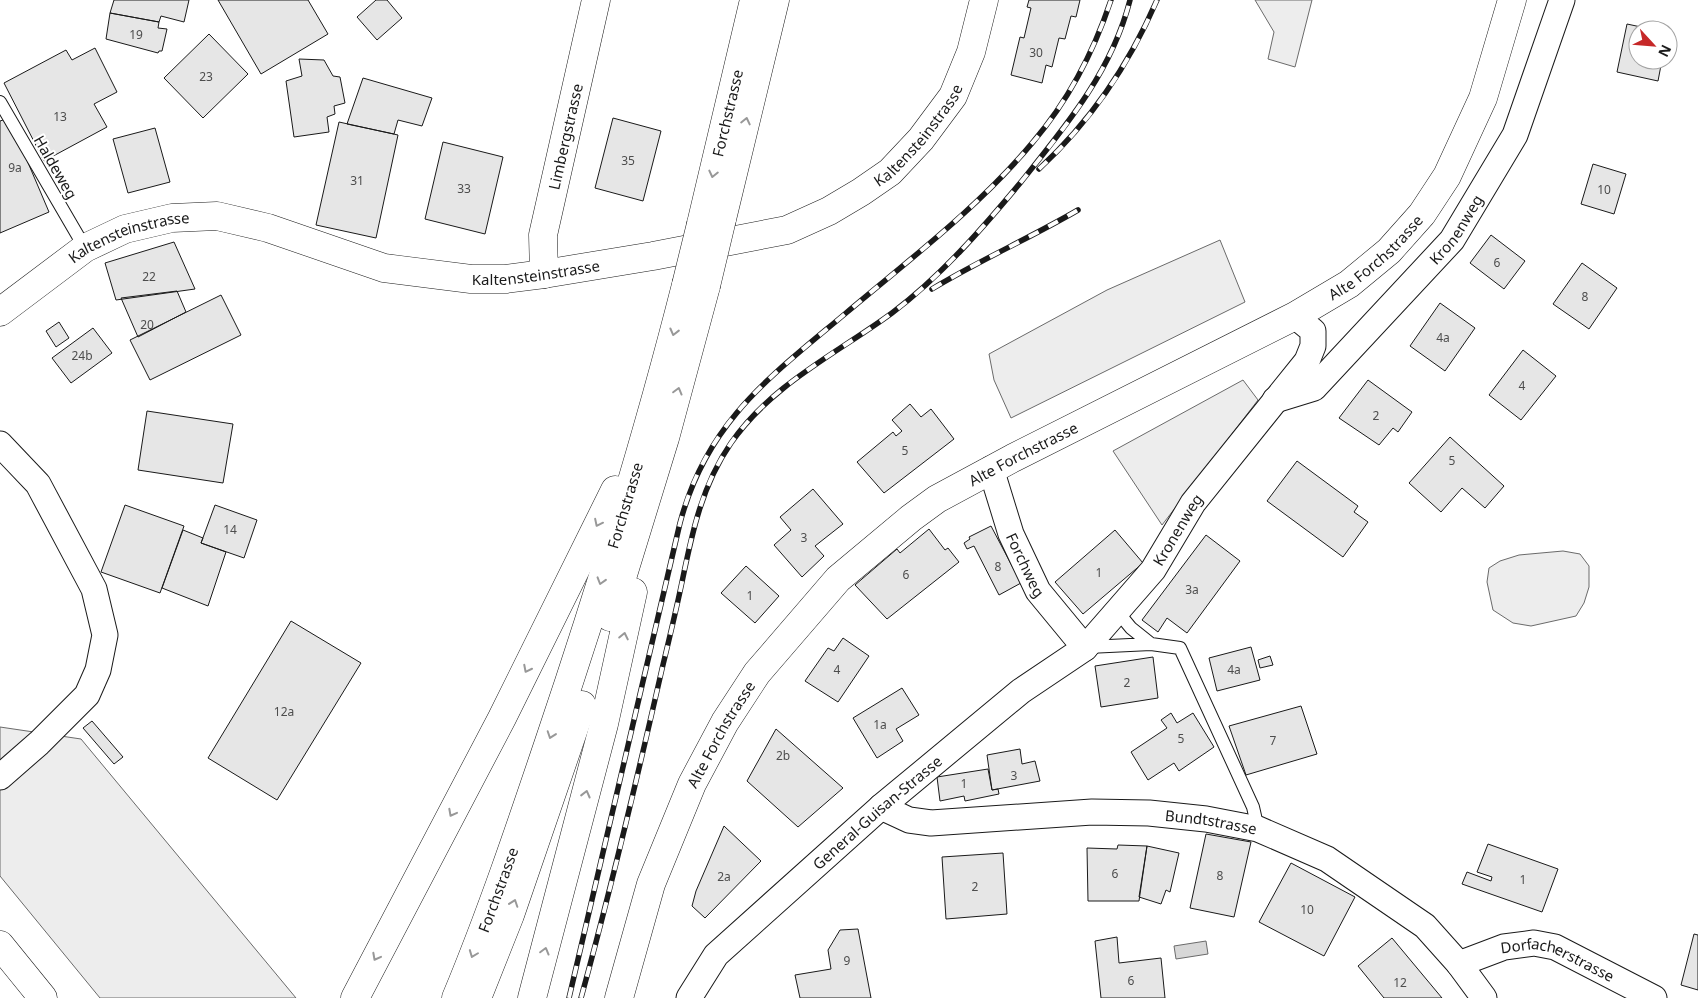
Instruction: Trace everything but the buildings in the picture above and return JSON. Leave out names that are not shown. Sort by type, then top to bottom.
[{"type":"main road","name":"Limbergstrasse","points":[[544,274],[542,235],[596,0]]},
{"type":"main road","name":"Forchstrasse","points":[[712,222],[754,0]]},
{"type":"main road","name":"Forchstrasse","points":[[477,998],[510,915],[573,731],[774,0]]},
{"type":"main road","name":"Kaltensteinstrasse","points":[[0,312],[84,248],[125,229],[172,218],[217,216],[268,228],[384,268],[471,279],[506,279],[544,274],[653,256],[787,230],[829,211],[862,192],[890,172],[922,138],[953,96],[971,52],[984,0]]},
{"type":"main road","name":"Alte Forchstrasse","points":[[619,998],[652,884],[692,784],[725,722],[757,673],[838,579],[911,518],[937,499],[991,469],[1295,316],[1349,284],[1389,251],[1422,214],[1447,176],[1483,98],[1512,0]]},
{"type":"main road","name":"Forchstrasse","points":[[456,998],[518,832],[658,427]]},
{"type":"main road","points":[[355,998],[658,427]]},
{"type":"main road","points":[[532,998],[604,724],[658,427]]},
{"type":"main road","points":[[0,945],[43,998]]},
{"type":"street","name":"Kronenweg","points":[[1275,400],[1314,388],[1452,240],[1514,135],[1562,0]]},
{"type":"street","name":"Kronenweg","points":[[1117,610],[1152,570],[1193,504],[1307,360],[1313,346],[1313,331],[1295,316]]},
{"type":"street","points":[[0,444],[38,484],[94,589],[105,635],[98,670],[88,695],[39,743],[0,777]]},
{"type":"street","name":"Forchweg","points":[[991,469],[1011,534],[1038,591],[1085,648]]},
{"type":"street","name":"General-Guisan-Strasse","points":[[689,998],[716,955],[881,807],[1021,691],[1085,648],[1117,610]]},
{"type":"street","name":"Bundtstrasse","points":[[881,807],[909,820],[931,823],[1101,812],[1206,819],[1258,829],[1328,859],[1424,926],[1459,964],[1484,998]]},
{"type":"street","name":"Dorfacherstrasse","points":[[1459,964],[1504,946],[1534,943],[1555,947],[1654,998]]},
{"type":"lane","name":"Haldeweg","points":[[0,102],[84,248]]},
{"type":"lane","points":[[1117,610],[1131,628],[1151,644]]},
{"type":"lane","points":[[1085,648],[1151,644],[1180,648],[1253,807],[1258,829]]},
{"type":"shaded area","points":[[1255,0],[1312,0],[1295,67],[1268,59],[1274,32]]},
{"type":"shaded area","points":[[1220,240],[1245,302],[1011,418],[994,380],[989,354],[1107,290]]},
{"type":"shaded area","points":[[1243,380],[1258,400],[1162,525],[1113,451]]},
{"type":"shaded area","points":[[1563,551],[1580,554],[1589,566],[1589,587],[1584,603],[1576,616],[1531,626],[1513,623],[1493,610],[1487,582],[1489,568],[1500,561],[1519,555]]},
{"type":"shaded area","points":[[0,727],[81,739],[296,998],[100,998],[0,876]]},
{"type":"shaded area","points":[[1206,941],[1208,954],[1176,959],[1174,946]]},
{"type":"railway","points":[[569,998],[680,523],[692,487],[707,456],[724,429],[767,381],[943,232],[1012,166],[1046,126],[1069,92],[1097,38],[1111,0]]},
{"type":"railway","points":[[581,998],[633,793],[694,528],[705,493],[721,459],[747,422],[785,387],[910,299],[944,268],[976,234],[1038,161],[1086,97],[1112,51],[1130,0]]},
{"type":"railway","points":[[1039,169],[1058,151],[1092,112],[1107,91],[1134,47],[1157,0]]},
{"type":"railway","points":[[932,289],[1078,210]]}]
